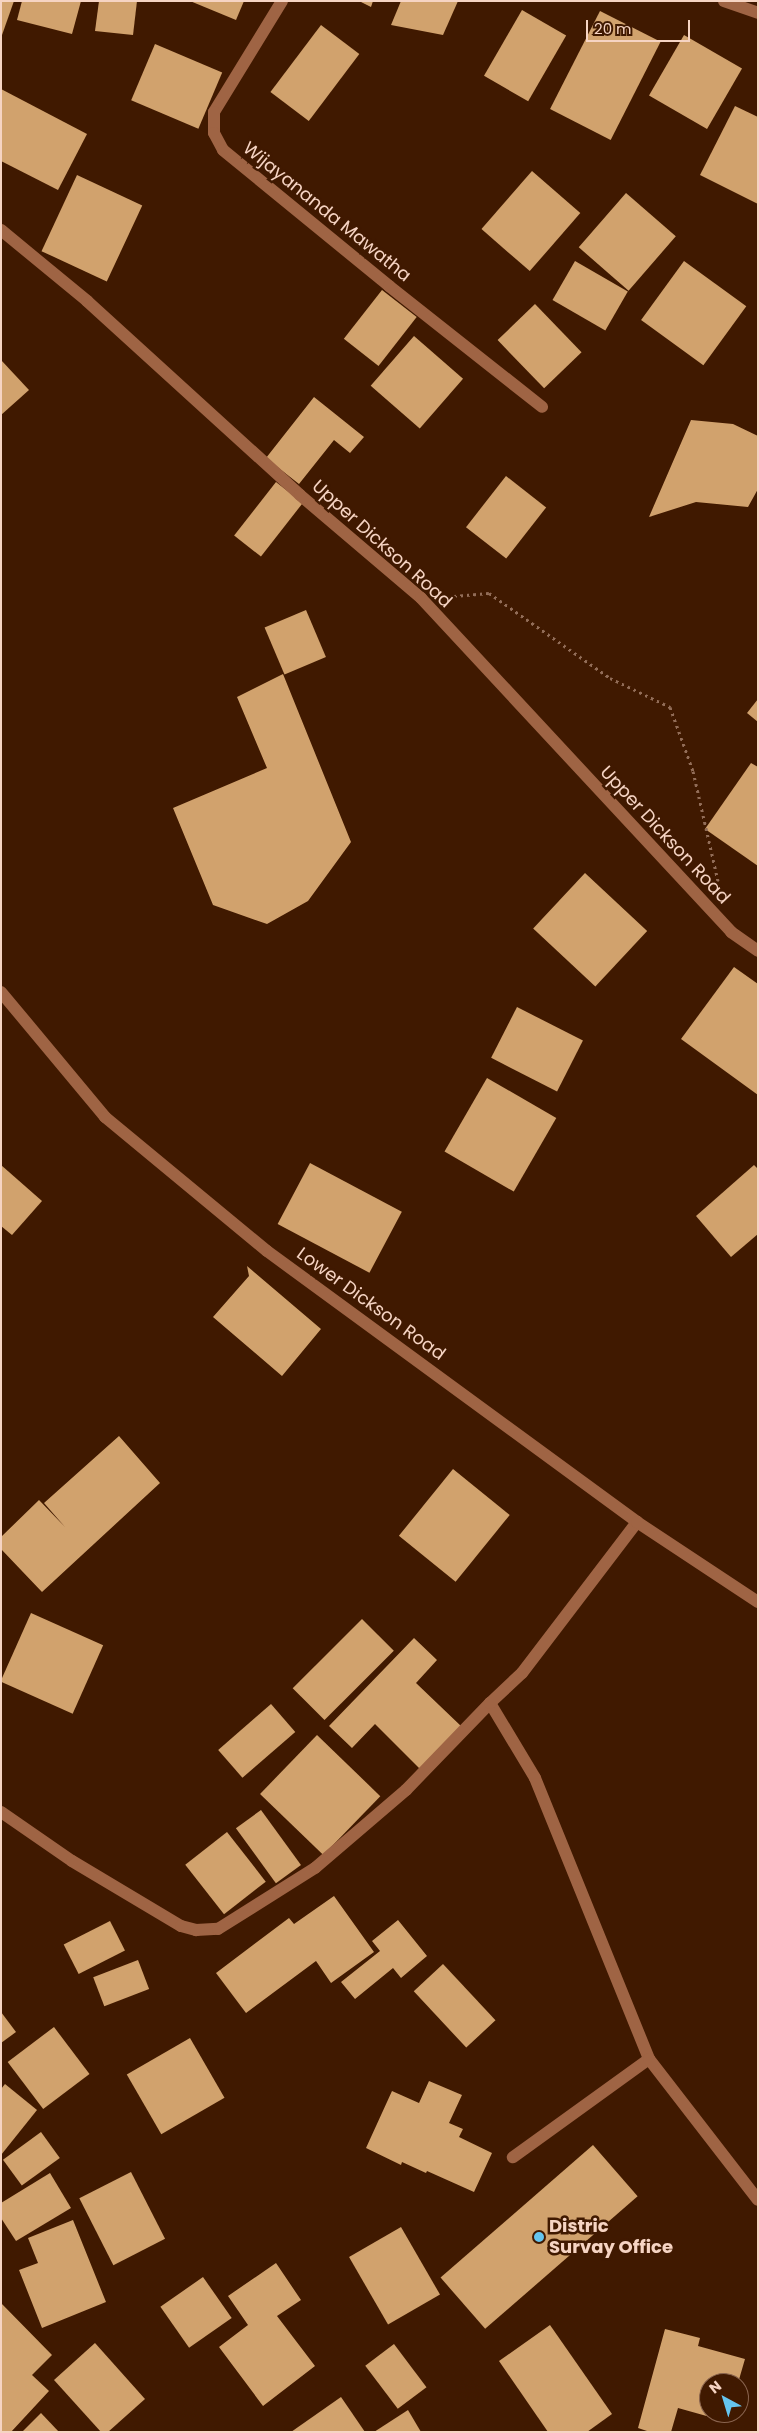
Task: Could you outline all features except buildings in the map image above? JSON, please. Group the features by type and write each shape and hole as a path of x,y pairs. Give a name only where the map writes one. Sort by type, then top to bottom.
{"street":[{"name":"Wijayananda Mawatha","path":"282,1 214,112 214,133 223,150 389,286 542,407"},
{"path":"724,1 758,13"},
{"name":"Upper Dickson Road","path":"1,230 86,301 300,495 421,598 731,932 758,951"},
{"name":"Lower Dickson Road","path":"1,992 112,1123 267,1250 637,1522 758,1602"},
{"path":"1,1812 72,1861 181,1926 196,1930 218,1929 315,1868 406,1790 490,1703 522,1673 637,1522"},
{"path":"490,1703 535,1778 649,2058 758,2200"},
{"path":"513,2157 649,2058"}],"path":[{"path":"421,598 489,592 610,678 670,707 693,771 719,886"}],"place":[{"name":"Distric Survay Office","path":"539,2237"}]}
